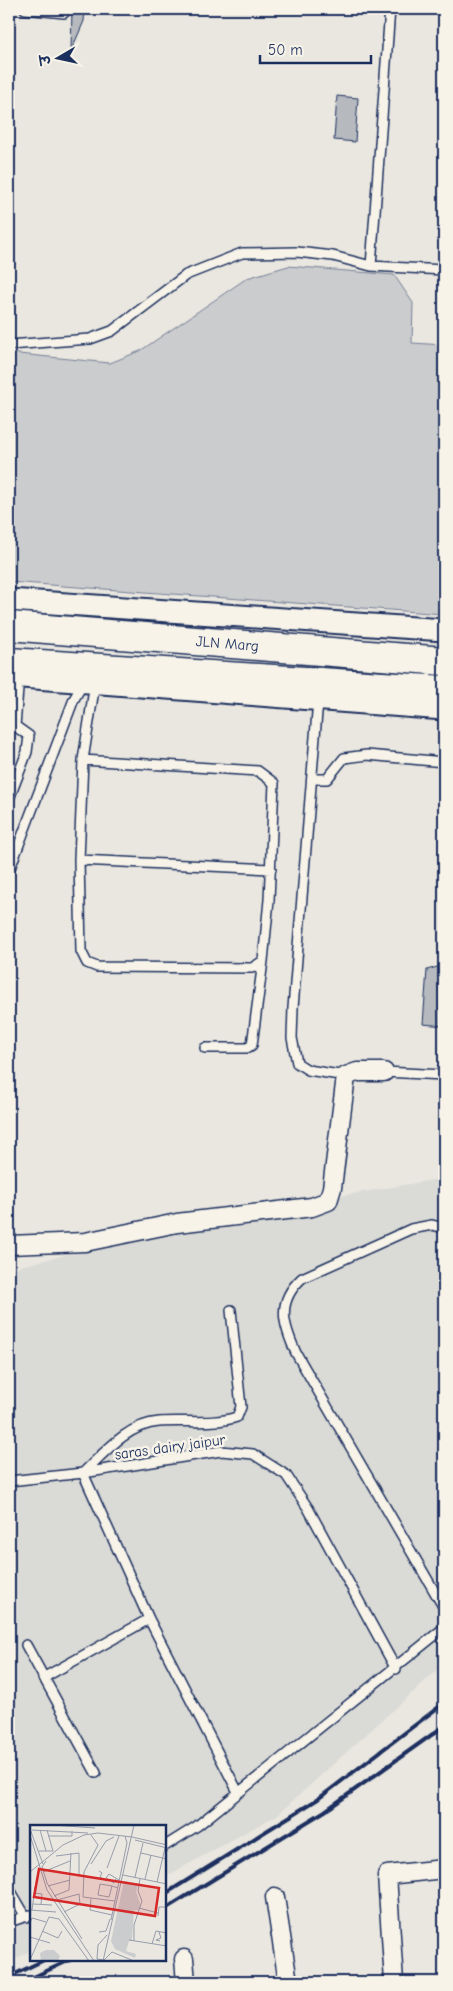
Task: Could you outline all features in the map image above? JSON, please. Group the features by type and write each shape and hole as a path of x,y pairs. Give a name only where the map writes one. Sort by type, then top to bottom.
{"main road":[{"name":"JLN Marg","path":"9,626 444,661"},
{"name":"JLN Marg","path":"12,672 319,690 444,690"}],"street":[{"path":"9,600 444,630"},
{"path":"319,690 444,709"},
{"path":"9,1245 84,1242 177,1223 312,1207 328,1201 332,1188 346,1076 358,1072 384,1072"},
{"path":"394,1982 387,1875 444,1869"},
{"path":"275,1897 288,1982"},
{"path":"184,1959 186,1982"}],"lane":[{"path":"25,9 64,13"},
{"path":"371,266 390,9"},
{"path":"9,345 90,339 112,331 186,275 242,253 297,252 333,256 371,266 444,270"},
{"path":"9,799 27,752 29,736 12,725 12,672"},
{"path":"91,676 83,760 79,860 81,951 87,963 97,967 252,968 263,961"},
{"path":"9,871 74,699 91,676"},
{"path":"319,690 292,1008 293,1050 297,1063 308,1070 346,1076"},
{"path":"312,779 327,779 344,758 367,755 444,762"},
{"path":"83,760 258,771 274,783 271,869 263,961 252,1045 247,1048 205,1048"},
{"path":"79,860 271,869"},
{"path":"384,1072 444,1076"},
{"path":"444,1228 432,1225 411,1229 302,1278 291,1288 286,1298 284,1315 287,1332 296,1353 444,1608"},
{"path":"231,1310 241,1407 237,1416 222,1422 157,1422 143,1426 120,1438 83,1473 149,1619 238,1792"},
{"name":"saras dairy jaipur","path":"9,1481 83,1473 221,1451 253,1454 286,1475 308,1508 396,1669"},
{"path":"44,1678 149,1619"},
{"path":"166,1845 197,1826 396,1669 444,1628"},
{"path":"26,1645 96,1773"},
{"path":"9,1888 29,1916 9,1922"}],"shaded area":[{"path":"288,266 394,275 413,303 412,343 444,345 444,614 9,582 9,353 110,363 140,351 247,278"},
{"path":"444,1178 444,1664 277,1815 166,1876 166,1825 30,1825 30,1951 9,1963 9,1269 209,1219"}],"building":[{"path":"72,9 85,9 84,21 71,51"},
{"path":"337,96 358,98 355,142 334,140"},
{"path":"444,965 444,1026 423,1024 427,970"}],"railway":[{"path":"166,1893 318,1799 444,1703"},
{"path":"166,1908 325,1811 444,1726"},
{"path":"9,1977 42,1961"},
{"path":"23,1982 68,1961"}]}
